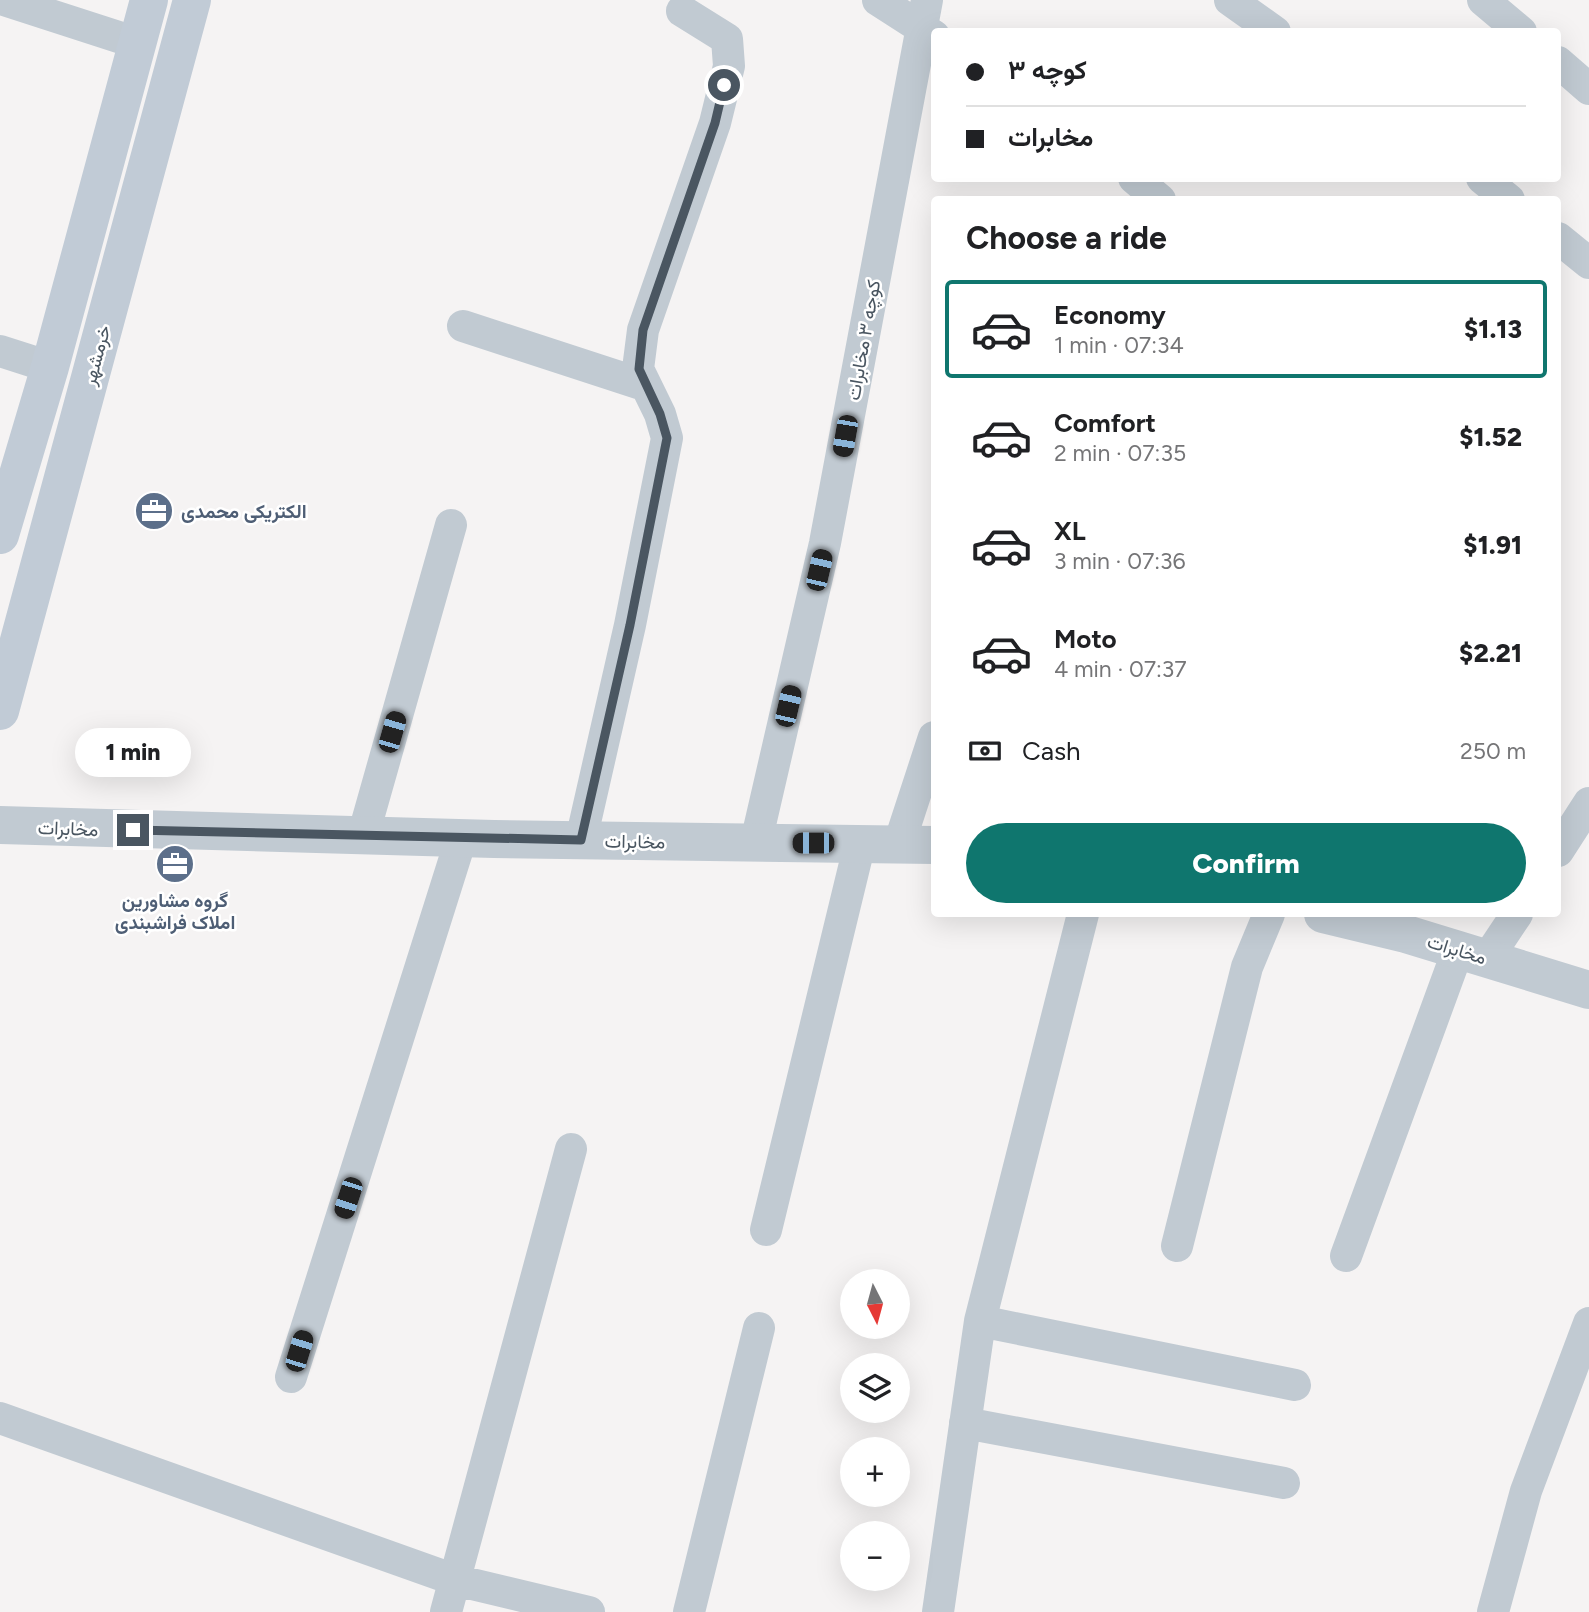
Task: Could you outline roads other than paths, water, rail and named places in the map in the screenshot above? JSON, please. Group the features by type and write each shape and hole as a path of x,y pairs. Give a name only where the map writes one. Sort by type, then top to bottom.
{"main road":[{"path":"0,534 50,367 149,0"},
{"name":"خرمشهر","path":"0,711 192,0"}],"street":[{"path":"4,0 137,43"},
{"path":"878,0 927,21"},
{"path":"1230,0 1269,28"},
{"path":"1483,0 1516,28"},
{"path":"581,840 630,625 667,438 660,414 644,385 639,369 643,330 715,123 729,66 727,39 682,11"},
{"name":"کوچه ۳ مخابرات","path":"756,842 825,543 927,21"},
{"path":"1561,65 1589,89"},
{"path":"1139,182 1155,196"},
{"path":"1487,182 1503,196"},
{"path":"1561,241 1589,264"},
{"path":"463,326 644,385"},
{"path":"0,351 50,367"},
{"path":"363,836 451,525"},
{"path":"917,844 931,756"},
{"path":"1561,846 1589,803"},
{"name":"مخابرات","path":"0,825 461,839 917,844"},
{"path":"290,1377 461,839"},
{"path":"766,1230 860,843"},
{"path":"937,1612 980,1321 1082,917"},
{"path":"1177,1246 1247,967 1268,917"},
{"name":"مخابرات","path":"1334,917 1473,954 1589,990"},
{"path":"1346,1255 1473,954 1514,917"},
{"path":"446,1612 571,1149"},
{"path":"980,1321 1295,1385"},
{"path":"1493,1612 1526,1491 1589,1323"},
{"path":"689,1612 759,1328"},
{"path":"0,1418 455,1580 589,1612"},
{"path":"965,1423 1284,1483"}],"place":[{"name":"الکتریکی محمدی","path":"154,511"},
{"name":"گروه مشاورین املاک فراشبندی","path":"175,864"}]}
